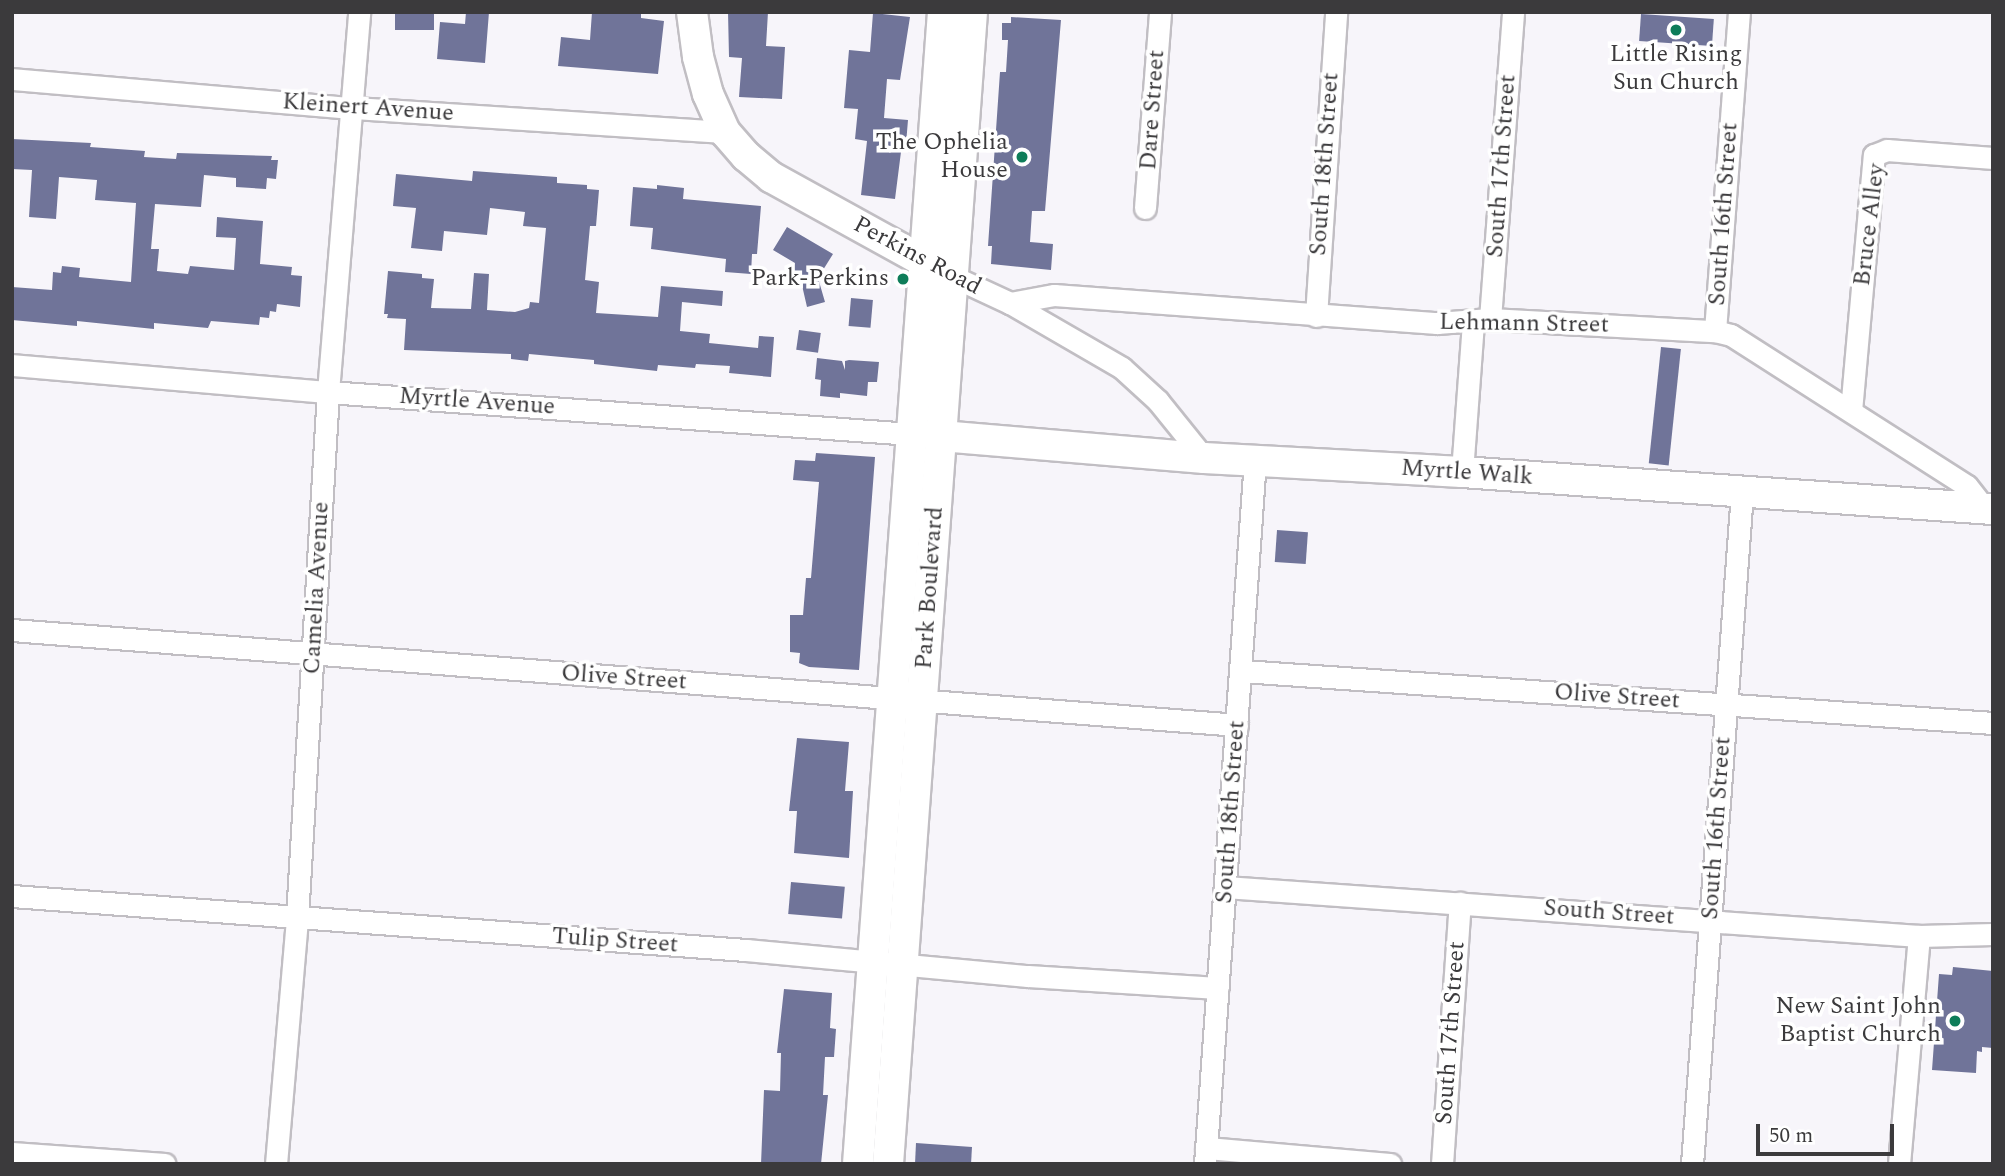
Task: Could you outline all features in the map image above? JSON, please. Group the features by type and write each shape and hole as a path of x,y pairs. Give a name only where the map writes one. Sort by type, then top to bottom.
{"street":[{"name":"Camelia Avenue","path":"276,1164 297,918 328,392 359,12"},
{"name":"Perkins Road","path":"692,12 698,57 708,93 725,132 771,177 925,262 1010,303 1122,368 1158,401 1204,458"},
{"path":"858,1164 892,698 927,435 925,262 943,12"},
{"name":"Park Boulevard","path":"888,1164 922,701 927,435 954,277 972,12"},
{"name":"Dare Street","path":"1145,208 1160,12"},
{"name":"South 18th Street","path":"1316,316 1336,12"},
{"name":"South 17th Street","path":"1462,472 1481,321 1513,12"},
{"name":"South 16th Street","path":"1715,331 1739,12"},
{"name":"Kleinert Avenue","path":"12,79 353,108 725,132"},
{"name":"Bruce Alley","path":"1851,411 1874,155 1887,150 1993,158"},
{"name":"Lehmann Street","path":"1010,303 1054,295 1316,316 1715,331 1731,335 1967,486 1988,508"},
{"name":"Myrtle Avenue","path":"12,365 328,392 927,435"},
{"name":"Myrtle Walk","path":"927,435 1204,458 1462,472 1988,508"},
{"name":"South 18th Street","path":"1205,1156 1242,671 1255,460"},
{"name":"South 16th Street","path":"1692,1164 1742,492"},
{"name":"Olive Street","path":"12,630 1237,725"},
{"name":"Olive Street","path":"1242,671 1993,723"},
{"name":"South Street","path":"1225,887 1919,936 1993,934"},
{"name":"Tulip Street","path":"12,896 746,950 902,966 1218,988"},
{"name":"South 17th Street","path":"1442,1164 1460,903"},
{"path":"1899,1164 1919,936"},
{"path":"12,1153 165,1164"},
{"path":"1205,1156 1390,1164"}],"building":[{"path":"395,12 434,12 434,30 395,30"},
{"path":"466,12 489,12 485,63 437,59 440,22 465,24"},
{"path":"592,12 641,12 641,18 664,21 658,74 558,66 561,37 590,40"},
{"path":"728,12 768,12 766,46 785,47 782,99 739,97 742,58 729,57"},
{"path":"873,13 910,17 900,80 887,79 884,118 908,120 895,199 861,195 867,141 855,139 858,109 844,108 849,50 870,52"},
{"name":"Little Rising Sun Church","path":"1641,14 1714,19 1712,46 1639,41"},
{"path":"1011,17 1061,20 1045,211 1032,211 1030,242 1053,244 1051,270 991,264 992,246 988,246 1000,72 1006,72 1008,40 1002,40 1002,23 1011,23"},
{"path":"12,139 91,143 90,147 145,151 144,157 176,159 177,153 272,156 271,160 278,160 276,179 267,178 266,189 236,187 236,178 204,175 201,207 155,204 151,249 159,249 157,271 188,274 190,266 234,270 236,238 216,237 217,217 263,221 260,264 292,267 291,275 302,276 300,307 277,304 276,312 270,311 269,318 260,317 259,325 211,321 208,328 154,323 154,329 77,321 77,326 12,320 12,287 52,290 53,272 61,273 62,266 80,268 79,277 131,282 136,203 95,200 97,180 59,177 56,219 29,217 32,170 12,169"},
{"path":"473,171 557,177 557,183 587,185 587,189 599,190 596,226 590,226 585,280 599,282 596,313 658,317 661,286 723,291 722,306 682,302 680,331 710,334 709,343 758,348 759,336 774,337 771,377 729,373 730,366 696,364 695,368 658,365 657,371 594,364 594,360 529,354 528,361 511,359 511,354 404,350 406,319 387,318 388,314 384,314 388,271 422,274 422,278 434,279 431,308 471,309 474,273 489,274 487,310 515,312 529,308 530,302 539,303 546,228 523,226 525,212 490,208 487,235 444,231 442,251 411,248 416,208 393,206 396,174 472,181"},
{"path":"657,185 684,188 683,199 761,206 757,254 752,254 751,274 725,272 726,259 651,249 653,228 630,226 633,187 657,189"},
{"path":"787,227 833,254 818,278 825,302 807,307 801,281 789,274 795,263 773,250"},
{"path":"851,298 873,300 870,328 849,326"},
{"path":"799,330 821,333 818,353 796,350"},
{"path":"1661,347 1681,349 1669,465 1649,463"},
{"path":"817,358 842,361 845,370 845,361 849,360 879,362 877,382 868,382 867,396 840,393 840,398 820,396 821,380 815,379"},
{"path":"816,453 875,457 859,670 809,667 799,663 800,653 790,652 790,615 803,615 806,578 811,578 819,482 793,480 795,460 815,461"},
{"path":"1277,530 1308,532 1306,564 1275,562"},
{"path":"797,738 849,742 845,791 853,791 849,858 794,853 797,811 789,811"},
{"path":"791,882 845,887 842,919 788,914"},
{"name":"New Saint John Baptist Church","path":"1953,967 1993,971 1993,1048 1982,1047 1982,1052 1977,1051 1976,1073 1932,1070 1939,974 1952,975"},
{"path":"784,989 832,993 830,1028 836,1029 834,1057 825,1057 823,1095 828,1095 821,1164 761,1164 764,1090 780,1091 781,1053 777,1053"},
{"path":"916,1143 972,1147 971,1164 915,1164"}],"place":[{"name":"Little Rising Sun Church","path":"1676,30"},
{"name":"The Ophelia House","path":"1022,157"},
{"name":"Park-Perkins","path":"903,279"},
{"name":"New Saint John Baptist Church","path":"1955,1021"}]}
